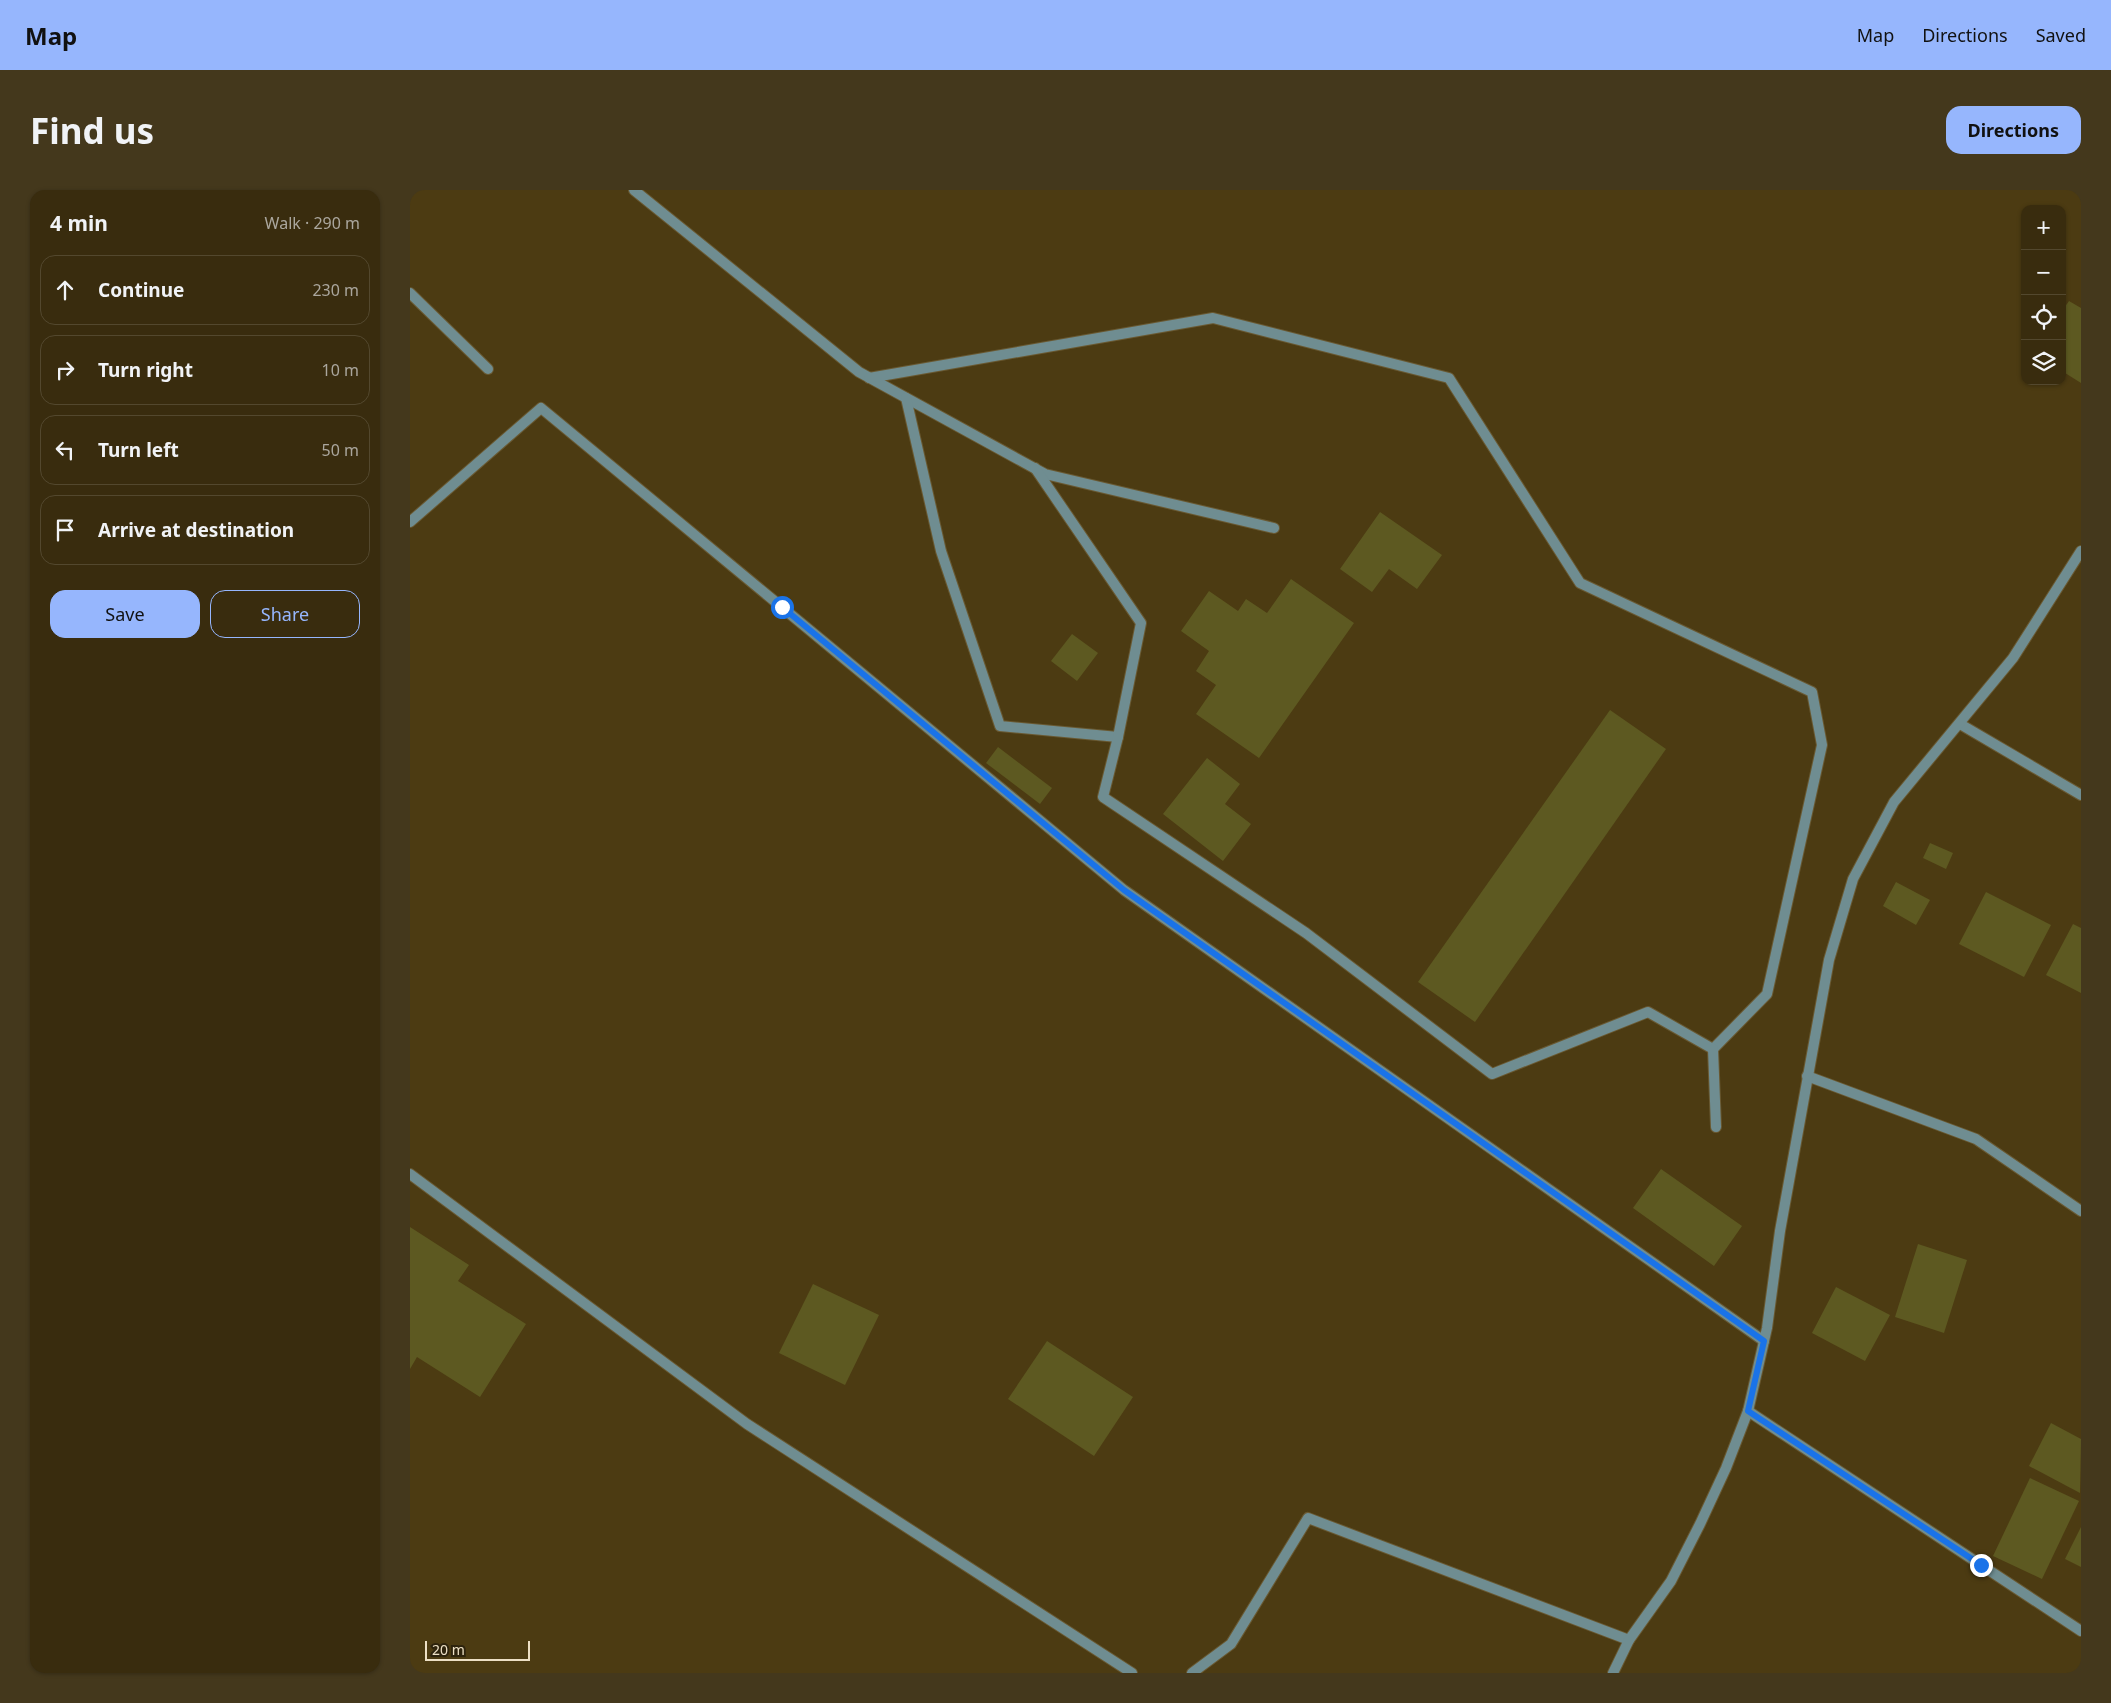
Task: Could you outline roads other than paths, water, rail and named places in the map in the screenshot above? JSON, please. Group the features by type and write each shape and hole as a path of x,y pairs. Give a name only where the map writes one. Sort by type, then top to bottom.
{"street":[{"path":"634,190 868,378 1045,474 1274,528"},
{"path":"410,294 488,368"},
{"path":"868,378 1213,318 1449,378 1580,583 1812,692 1822,745 1767,994 1713,1049 1716,1127"},
{"path":"906,398 941,551 1000,726 1118,738"},
{"path":"410,522 540,408 1124,890 1764,1341"},
{"path":"1035,468 1141,623 1118,738 1103,797 1306,933 1492,1074 1648,1012 1713,1049"},
{"path":"1613,1673 1628,1640 1671,1581 1726,1468 1748,1411 1764,1341 1780,1231 1829,960 1853,879 1894,802 2013,658 2081,550"},
{"path":"1960,724 2081,795"},
{"path":"1808,1076 1976,1139 2081,1211"},
{"path":"410,1174 747,1424 1132,1673"},
{"path":"1748,1411 2081,1631"},
{"path":"1192,1673 1231,1644 1308,1518 1628,1640"}]}
